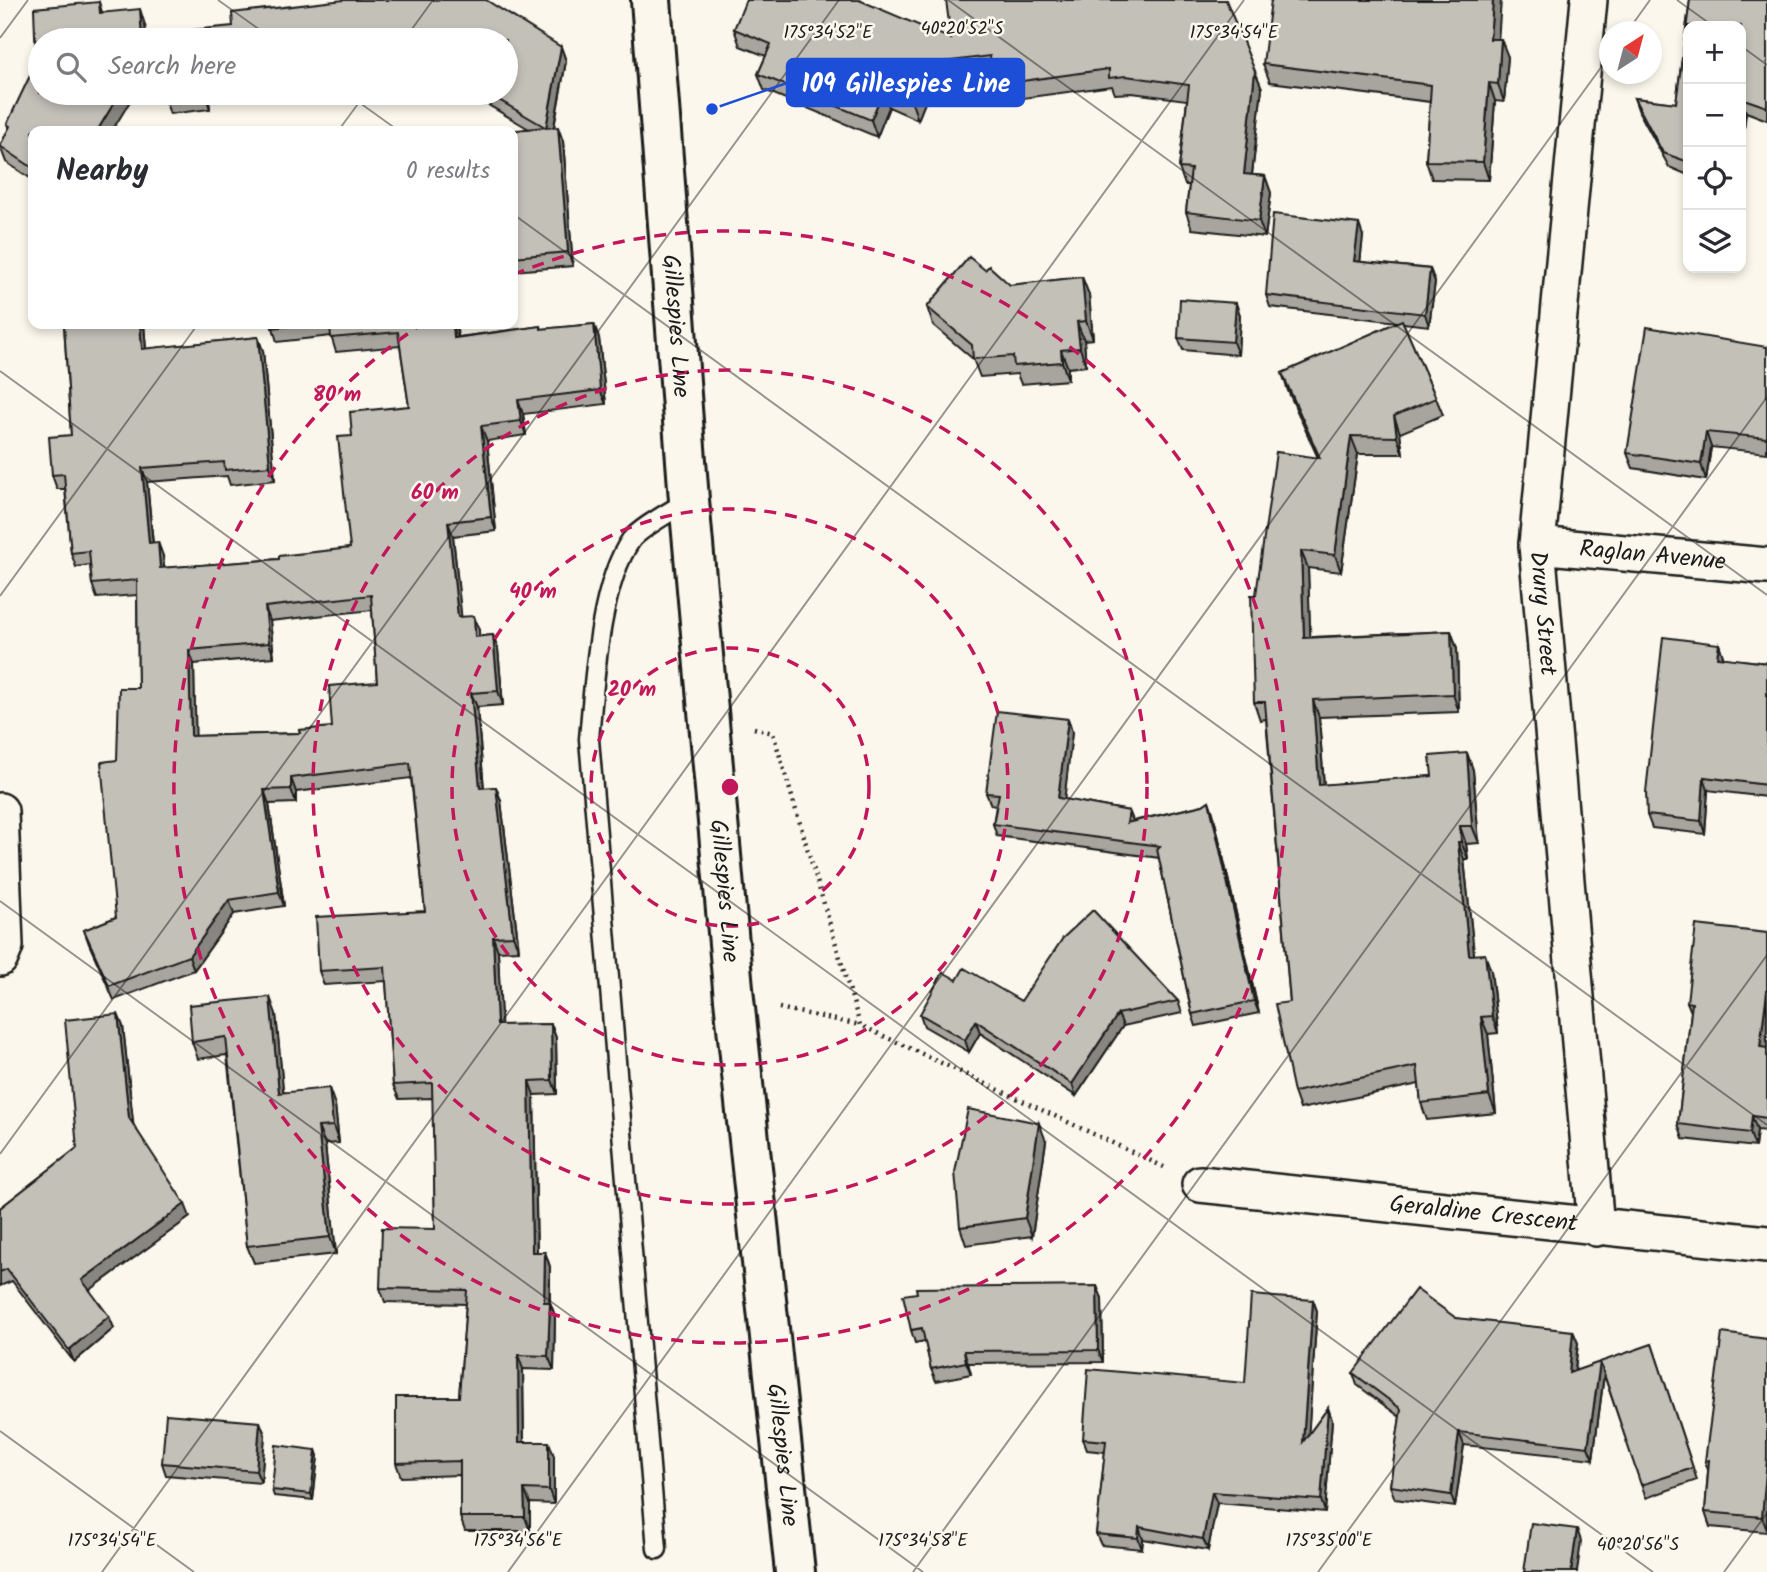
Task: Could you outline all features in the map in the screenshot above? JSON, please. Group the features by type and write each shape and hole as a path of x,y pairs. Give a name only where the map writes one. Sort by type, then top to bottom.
{"street":[{"name":"Gillespies Line","path":"651,0 689,500 734,999 795,1572"},
{"name":"Drury Street","path":"1589,0 1537,545 1596,1228"},
{"name":"Raglan Avenue","path":"1537,545 1767,566"},
{"path":"0,811 5,946 0,958"},
{"name":"Geraldine Crescent","path":"1199,1184 1767,1244"}],"lane":[{"path":"657,1549 589,739 602,631 616,572 632,538 689,500"}],"path":[{"path":"708,715 773,733 860,1025"},
{"path":"734,999 860,1025 1199,1184"}],"building":[{"path":"344,0 486,0 561,47 546,128 558,127 568,252 518,257 518,130 545,127 507,105 518,105 518,28 212,28 233,26 232,13"},
{"path":"746,0 859,0 951,39 946,0 1226,0 1255,71 1244,174 1265,176 1259,221 1186,212 1191,169 1179,168 1189,85 1126,76 1109,78 1109,69 994,85 990,56 928,64 912,103 883,91 871,120 758,74 771,44 734,29"},
{"path":"1271,0 1493,0 1490,39 1501,39 1498,84 1489,83 1483,162 1426,161 1431,85 1263,64"},
{"path":"1690,0 1767,0 1767,107 1746,100 1746,21 1687,21"},
{"path":"99,2 100,13 140,9 141,28 35,28 34,8"},
{"path":"1683,52 1683,160 1663,153 1634,98 1676,103"},
{"path":"28,80 28,105 113,105 100,126 28,126 28,165 0,146 10,126 7,124"},
{"path":"1273,214 1359,224 1354,261 1430,269 1425,314 1266,295"},
{"path":"969,257 985,270 989,266 1010,285 1082,277 1086,321 1077,322 1080,348 1061,350 1062,362 1014,366 1013,356 973,359 972,345 927,307"},
{"path":"1180,299 1236,303 1233,342 1178,338"},
{"path":"1402,320 1436,398 1394,416 1397,437 1351,436 1335,555 1301,551 1304,638 1451,631 1453,694 1313,700 1319,785 1432,776 1430,756 1467,753 1472,826 1460,826 1461,842 1458,842 1469,955 1485,954 1492,1016 1481,1017 1489,1095 1421,1103 1417,1066 1294,1092 1275,1004 1290,1002 1265,702 1254,702 1251,595 1256,595 1276,452 1320,458 1282,373"},
{"path":"594,324 600,390 518,400 521,421 481,426 491,517 448,522 458,617 474,616 475,637 493,635 498,691 471,693 480,788 496,787 513,936 493,937 497,1025 551,1024 552,1080 529,1081 532,1252 545,1252 544,1302 550,1302 548,1356 518,1355 519,1442 549,1442 549,1490 524,1489 525,1517 460,1517 460,1461 396,1463 396,1397 459,1397 467,1290 380,1288 382,1228 435,1229 432,1083 393,1085 385,967 319,971 316,917 425,911 410,763 291,778 291,789 264,790 279,892 229,900 189,956 109,986 84,930 116,917 101,762 117,760 119,688 138,688 137,580 92,584 89,551 71,553 64,474 52,475 49,437 71,435 64,329 140,329 142,349 258,337 270,466 225,470 224,462 142,468 149,543 158,542 160,568 279,559 279,556 350,548 338,437 352,436 350,412 409,406 398,332 331,338 330,329 453,329 454,338 541,326 541,329","holes":["371,595 377,682 329,686 332,727 299,730 300,733 191,736 189,650 269,643 265,607"]},
{"path":"1647,327 1767,347 1767,438 1706,432 1701,464 1627,453"},
{"path":"1663,637 1719,644 1717,657 1767,663 1767,785 1704,777 1701,821 1647,815 1646,792"},
{"path":"997,711 1068,719 1058,798 1129,811 1127,823 1203,805 1209,801 1254,1001 1192,1014 1157,849 1160,846 993,824 999,794 986,793"},
{"path":"1093,910 1178,1001 1118,1014 1072,1084 976,1021 965,1040 920,1014 943,972 957,980 964,968 1021,1001 1063,938"},
{"path":"1696,925 1767,933 1767,991 1760,1047 1767,1048 1767,1118 1752,1116 1750,1133 1678,1124 1692,1003 1687,1002"},
{"path":"270,997 279,1093 329,1088 333,1126 318,1127 330,1237 247,1246 226,1037 192,1042 189,1005"},
{"path":"118,1014 129,1118 185,1204 82,1280 109,1316 69,1350 7,1269 0,1272 0,1208 77,1148 65,1020"},
{"path":"968,1109 1039,1123 1025,1218 960,1227 955,1172"},
{"path":"1097,1286 1098,1350 964,1351 966,1362 931,1369 922,1328 911,1330 903,1295 917,1293 916,1288"},
{"path":"1416,1289 1456,1318 1573,1331 1569,1373 1600,1362 1588,1447 1459,1432 1451,1495 1390,1486 1401,1409 1353,1373"},
{"path":"1251,1295 1313,1300 1303,1442 1328,1408 1321,1500 1212,1492 1203,1539 1139,1527 1138,1538 1096,1534 1106,1441 1083,1439 1088,1369 1245,1383"},
{"path":"1722,1333 1767,1339 1767,1459 1762,1517 1705,1512 1709,1460 1705,1461"},
{"path":"1652,1344 1693,1468 1641,1485 1600,1362"},
{"path":"166,1414 260,1422 256,1471 162,1463"},
{"path":"276,1445 316,1450 311,1494 272,1490"},
{"path":"1531,1523 1577,1529 1571,1572 1524,1572"}],"place":[{"name":"109 Gillespies Line","path":"712,109"}]}
